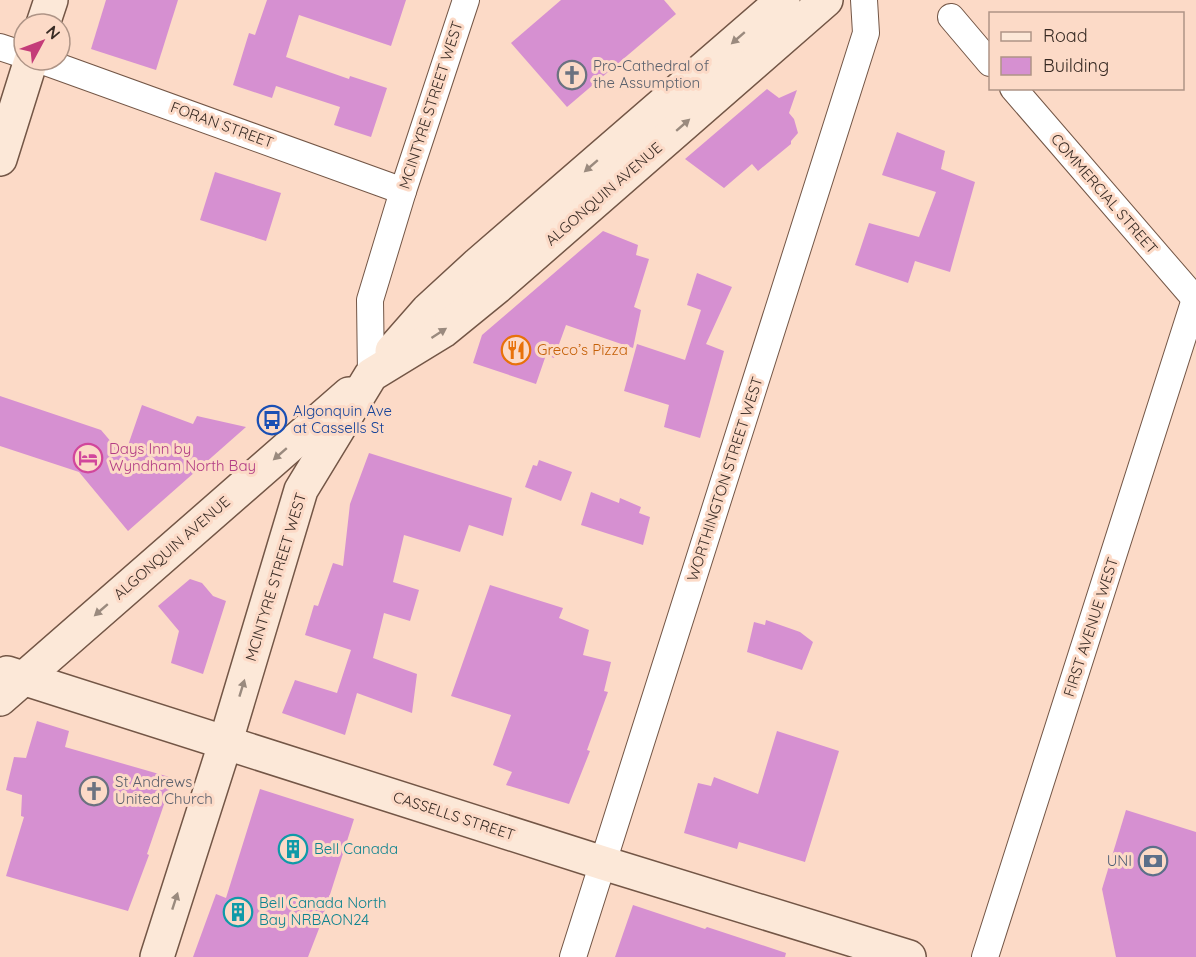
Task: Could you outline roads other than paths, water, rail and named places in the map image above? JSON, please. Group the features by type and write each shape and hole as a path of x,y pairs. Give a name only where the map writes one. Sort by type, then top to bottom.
{"main road":[{"name":"ALGONQUIN AVENUE","path":"8,682 371,375 428,310 478,264 783,0"},
{"name":"ALGONQUIN AVENUE","path":"371,375 443,331 488,295 826,0"},
{"path":"0,159 27,72"},
{"name":"MCINTYRE STREET WEST","path":"158,957 301,490 371,375"},
{"name":"CASSELLS STREET","path":"8,682 225,744 909,957"}],"street":[{"name":"MCINTYRE STREET WEST","path":"371,375 370,300 466,0"},
{"name":"WORTHINGTON STREET WEST","path":"573,957 866,33 864,0"},
{"path":"951,17 989,62"},
{"name":"FORAN STREET","path":"72,72 403,191"},
{"name":"COMMERCIAL STREET","path":"1015,90 1196,298"},
{"name":"FIRST AVENUE WEST","path":"985,957 1196,298"}],"place":[{"name":"Pro-Cathedral of the Assumption","path":"572,75"},
{"name":"Greco’s Pizza","path":"516,350"},
{"name":"Algonquin Ave at Cassells St","path":"272,420"},
{"name":"Days Inn by Wyndham North Bay","path":"88,458"},
{"name":"St Andrews United Church","path":"94,791"},
{"name":"Bell Canada","path":"293,849"},
{"name":"UNI","path":"1153,861"},
{"name":"Bell Canada North Bay NRBAON24","path":"238,912"}]}
